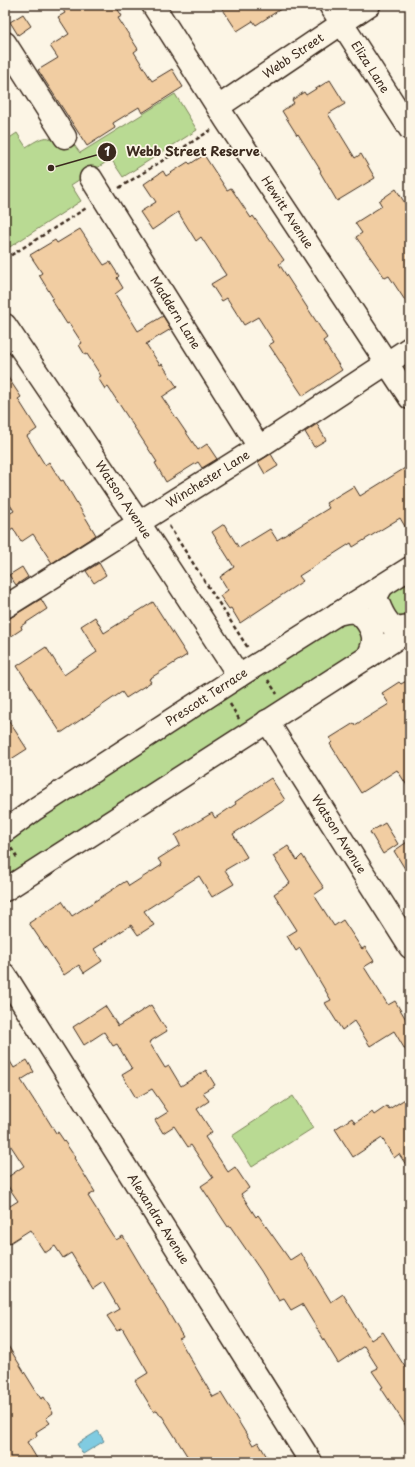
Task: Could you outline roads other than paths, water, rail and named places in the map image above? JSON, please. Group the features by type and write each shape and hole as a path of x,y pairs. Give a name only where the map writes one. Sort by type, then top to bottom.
{"street":[{"name":"Hewitt Avenue","path":"153,5 218,107 410,398"},
{"name":"Eliza Lane","path":"330,5 410,129"},
{"name":"Webb Street","path":"218,107 368,5"},
{"path":"5,43 65,137"},
{"name":"Maddern Lane","path":"91,178 259,447"},
{"name":"Watson Avenue","path":"5,325 139,523 239,676"},
{"name":"Winchester Lane","path":"8,599 139,523 259,447 410,348"},
{"name":"Prescott Terrace","path":"10,829 239,676 410,568"},
{"path":"382,586 376,597 384,616 397,628 410,629"},
{"path":"337,614 354,611 362,616 369,624 374,642 368,656"},
{"path":"5,890 410,629"},
{"name":"Watson Avenue","path":"267,721 410,947"},
{"name":"Alexandra Avenue","path":"5,975 311,1462"}],"water":[{"path":"98,1431 104,1441 83,1454 77,1444"}],"place":[{"name":"Webb Street Reserve","path":"51,168"}]}
